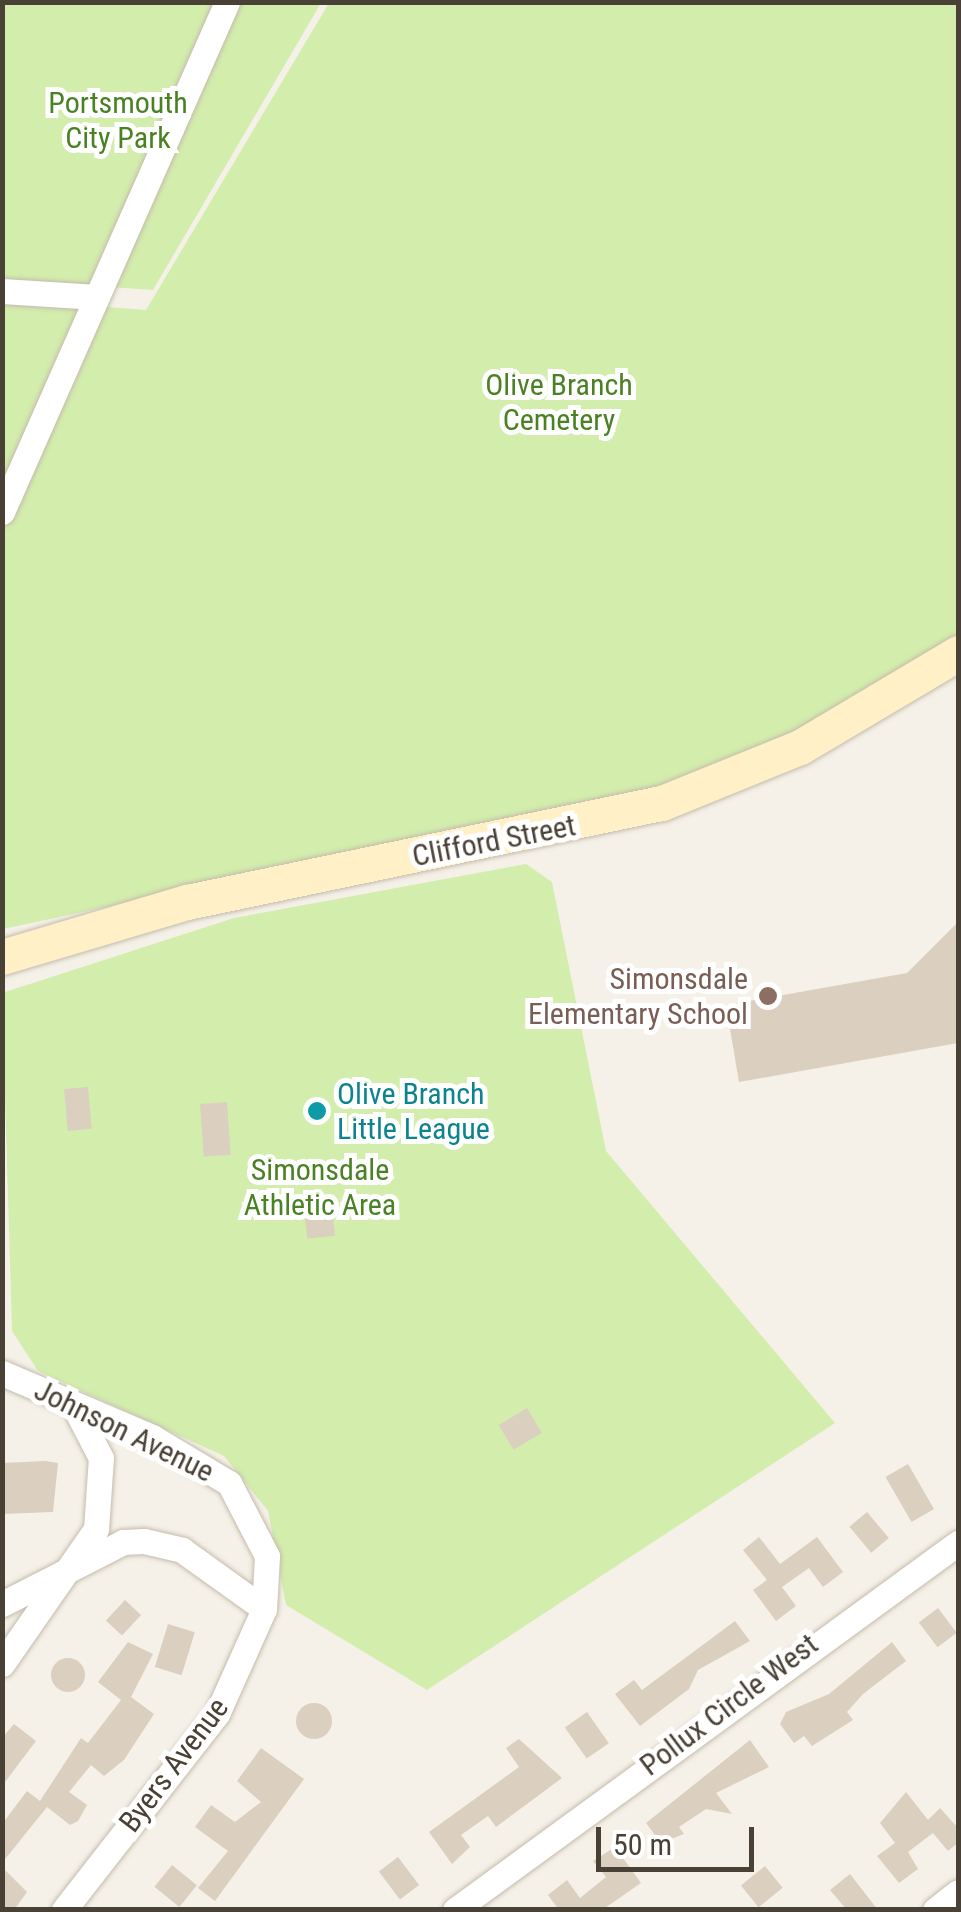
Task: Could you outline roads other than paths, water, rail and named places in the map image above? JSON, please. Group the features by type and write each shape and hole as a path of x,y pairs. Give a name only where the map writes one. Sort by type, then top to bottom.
{"street":[{"path":"2,512 227,2"},
{"path":"2,291 96,298"},
{"name":"Clifford Street","path":"2,958 187,902 662,803 800,747 958,653"},
{"name":"Johnson Avenue","path":"2,1372 229,1483 261,1532 264,1608"},
{"path":"2,1664 76,1566 96,1529 104,1482 94,1436 73,1404"},
{"path":"2,1604 123,1542 166,1544 264,1608"},
{"name":"Pollux Circle West","path":"455,1910 958,1543"},
{"name":"Byers Avenue","path":"64,1910 217,1714 264,1608"},
{"path":"935,1910 958,1892"}],"place":[{"name":"Simonsdale Elementary School","path":"768,996"},
{"name":"Olive Branch Little League","path":"317,1111"}],"park label":[{"name":"Portsmouth City Park","path":"118,120"},
{"name":"Olive Branch Cemetery","path":"559,402"},
{"name":"Simonsdale Athletic Area","path":"320,1187"}]}
